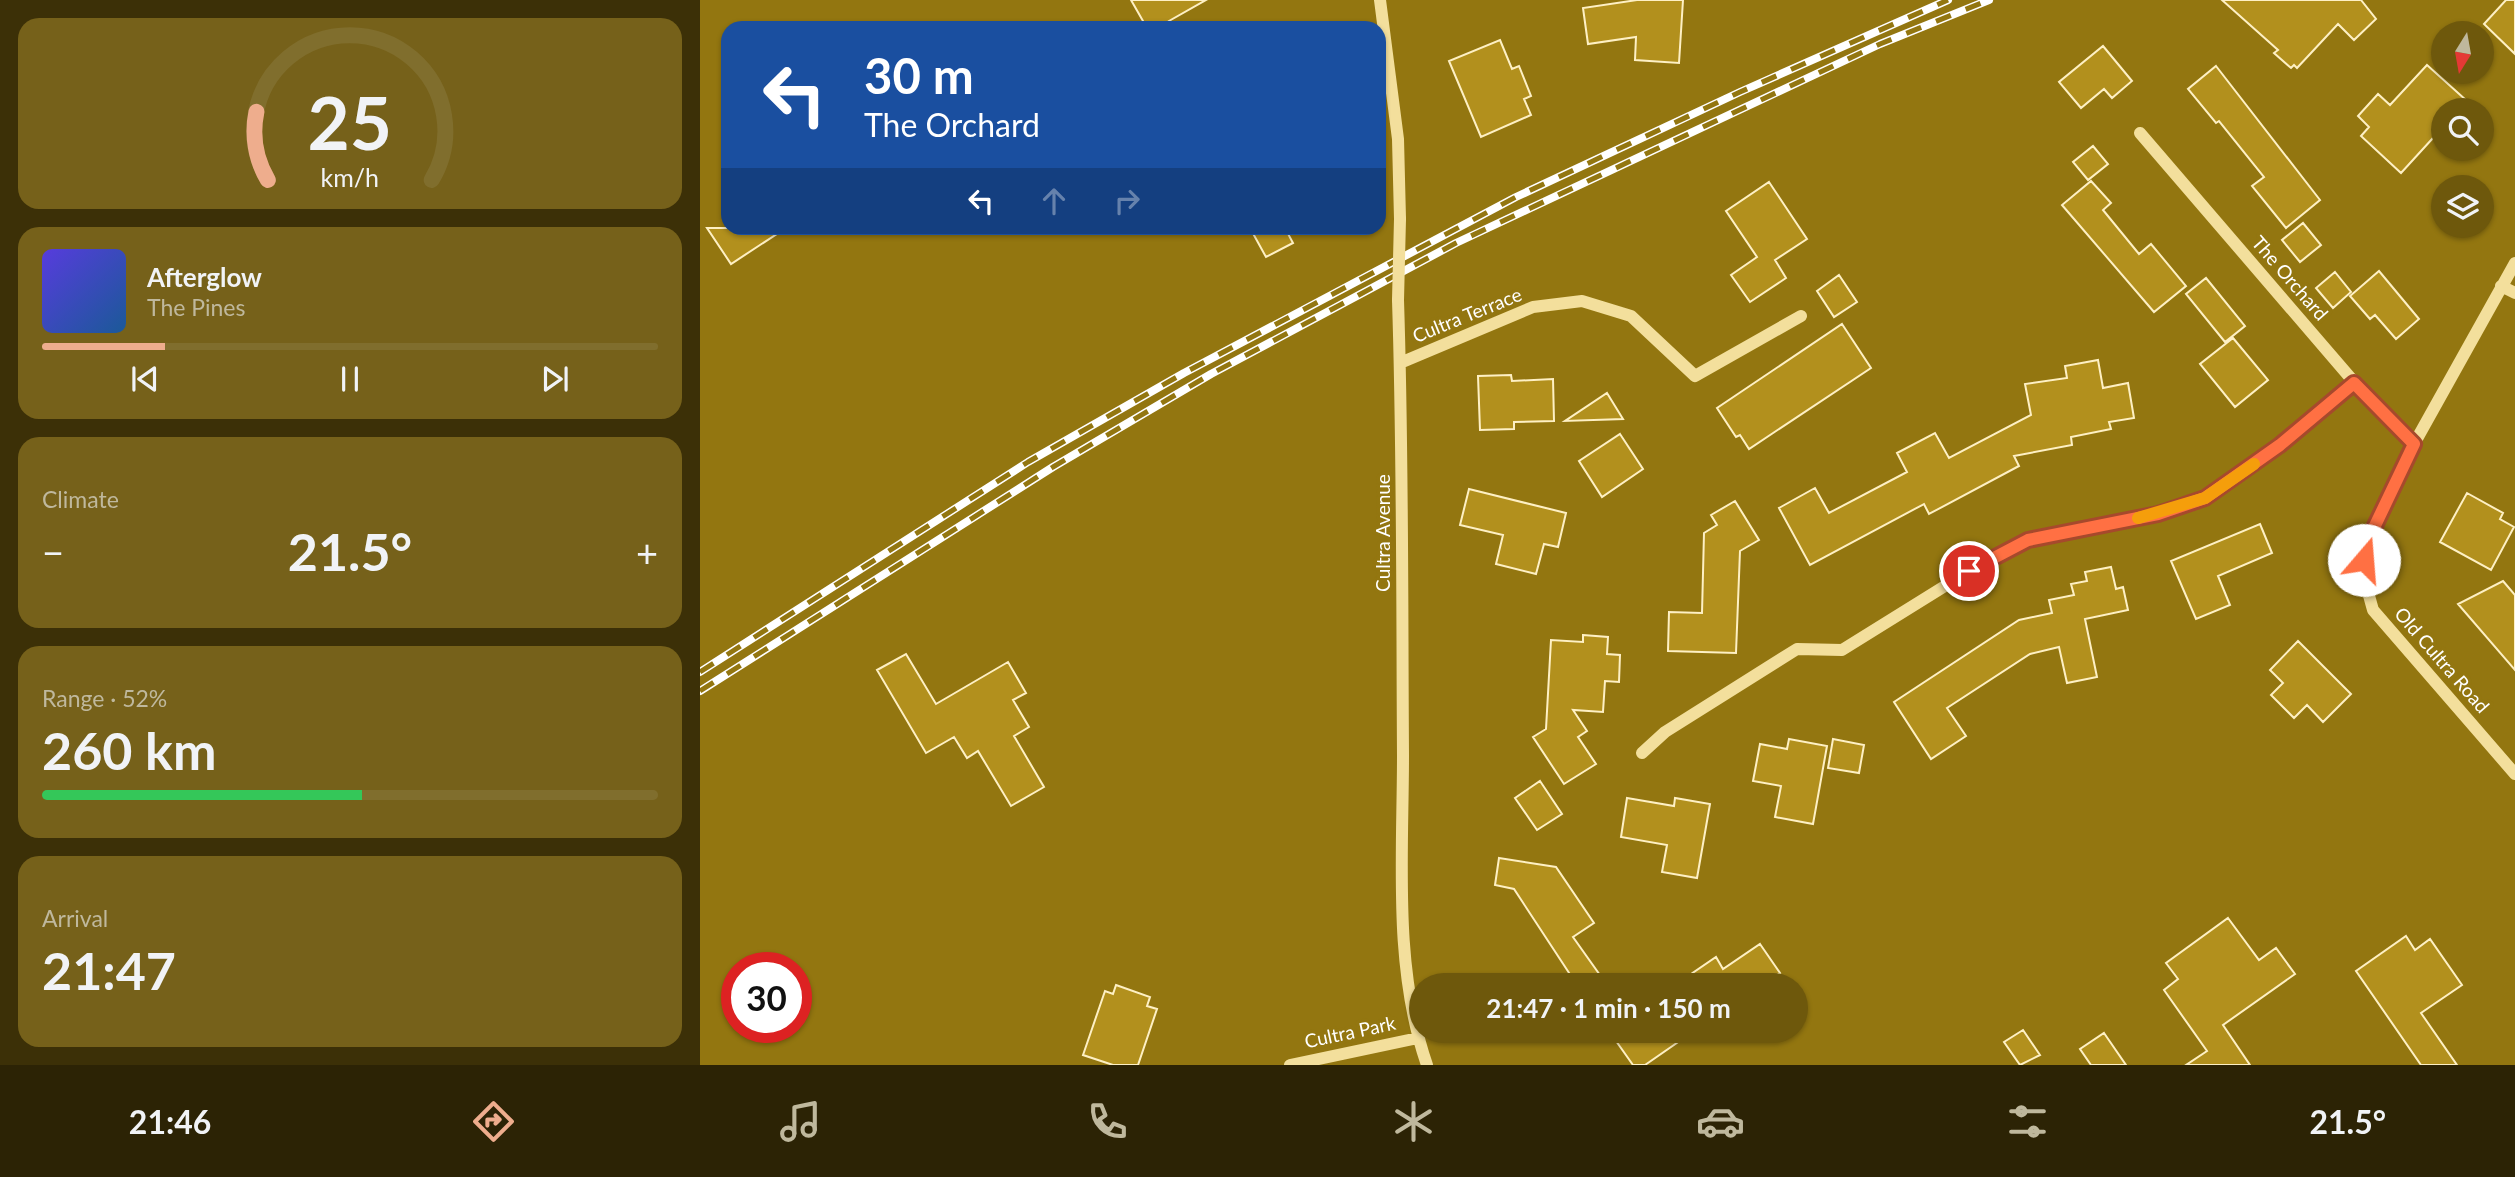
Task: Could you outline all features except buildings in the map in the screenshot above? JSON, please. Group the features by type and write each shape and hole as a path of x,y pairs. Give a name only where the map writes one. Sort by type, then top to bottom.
{"street":[{"name":"Cultra Avenue","path":"1380,0 1383,21"},
{"name":"Cultra Avenue","path":"1386,46 1398,139 1400,219 1398,300 1403,939 1409,979"},
{"name":"The Orchard","path":"2140,133 2354,383 2414,444"},
{"name":"Old Cultra Road","path":"2515,263 2414,444 2366,545 2363,574 2366,593 2374,610 2515,774"},
{"path":"2501,286 2515,293"},
{"name":"Cultra Terrace","path":"1400,363 1534,307 1582,301 1631,316 1695,376 1801,316"},
{"path":"1642,753 1665,733 1797,649 1842,650 1990,558 2028,540 2158,514 2205,498 2280,445 2354,383"},
{"name":"Cultra Park","path":"1290,1065 1409,1040"},
{"name":"Cultra Avenue","path":"1420,1043 1427,1065"}],"railway":[{"path":"700,672 1028,462 1184,373 1516,197 1740,92 1948,0"},
{"path":"700,691 1053,467 1211,374 1456,243 1880,44 1989,0"}],"slow traffic":[{"path":"2138,518 2183,507 2205,498 2254,464"}],"route":[{"path":"1969,571 2028,540 2158,514 2205,498 2280,445 2354,383 2414,444 2366,545 2364,560"}]}
